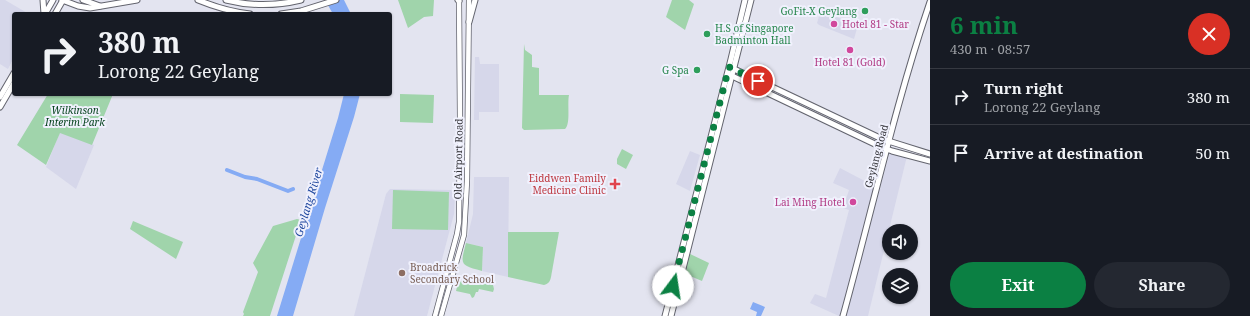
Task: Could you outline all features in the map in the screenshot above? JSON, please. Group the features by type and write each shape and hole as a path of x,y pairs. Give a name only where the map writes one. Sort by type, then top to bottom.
{"main road":[{"path":"43,0 44,12"},
{"path":"45,12 53,0"},
{"path":"56,12 62,0 86,8 137,0"},
{"path":"83,0 101,6"},
{"path":"198,0 235,12"},
{"path":"226,0 241,3 260,4 275,4 301,0"},
{"path":"301,12 336,0"},
{"name":"Old Airport Road","path":"435,316 458,228 460,119 459,0"},
{"name":"Old Airport Road","path":"441,316 464,235 465,224 467,181 469,0"},
{"path":"469,22 474,0"},
{"path":"665,316 729,67 744,0"},
{"path":"671,316 735,69 751,0"},
{"name":"Geylang Road","path":"842,316 916,42 930,2"},
{"path":"729,67 889,142 930,154"},
{"path":"727,74 887,149 930,161"},
{"path":"0,98 12,77"},
{"path":"0,107 12,86"}],"shaded area":[{"path":"0,0 5,0 26,12 12,12 12,61 8,69 0,64"},
{"path":"823,12 858,25 854,39 819,25 817,23 820,13"},
{"path":"475,57 479,57 480,64 499,64 499,112 479,112 479,120 474,120"},
{"path":"60,132 94,145 76,189 46,167"},
{"path":"690,151 700,155 690,191 676,184"},
{"path":"890,152 907,156 890,224 882,224 882,259 868,316 839,316 810,303 815,294 826,298 849,210 843,208 849,190 833,183 840,168 880,189"},
{"path":"474,177 509,177 508,277 482,271 483,247 466,243 473,214"},
{"name":"Broadrick Secondary School","path":"390,189 451,190 455,194 454,214 427,316 354,316 386,194"}],"green space":[{"path":"398,0 434,0 433,16 424,17 408,28"},
{"path":"672,0 689,0 694,4 685,30 666,17"},
{"path":"524,44 525,50 532,55 532,67 539,68 539,95 569,95 568,123 565,129 524,130 522,128"},
{"path":"400,94 434,95 433,123 400,122"},
{"name":"Wilkinson Interim Park","path":"47,96 112,96 92,145 60,133 46,165 17,145"},
{"path":"622,149 633,155 626,169 617,164 617,159"},
{"path":"393,190 449,192 448,230 392,229"},
{"path":"297,219 301,220 270,316 243,316 243,312 258,272 253,263 273,226"},
{"path":"133,221 183,242 176,259 130,229"},
{"path":"508,232 559,232 551,277 548,283 544,285 508,277"},
{"path":"466,243 483,247 482,271 469,267 464,263 463,256"},
{"path":"688,253 709,263 702,281 683,273"},
{"path":"466,278 493,285 493,292 479,289 472,298 470,294 456,291 458,283"}],"water":[{"path":"325,0 344,0 350,12 332,12"},
{"name":"Geylang River","path":"344,96 359,96 293,316 277,316"},
{"path":"753,302 765,307 761,316 756,316 757,312 750,309"}],"waterway":[{"path":"227,170 245,177 257,179 288,191 293,189"}],"place":[{"name":"GoFit-X Geylang","path":"865,11"},
{"name":"Hotel 81 - Star","path":"834,24"},
{"name":"H.S of Singapore Badminton Hall","path":"707,34"},
{"name":"Hotel 81 (Gold)","path":"850,50"},
{"name":"G Spa","path":"697,70"},
{"name":"Eiddwen Family Medicine Clinic","path":"615,184"},
{"name":"Lai Ming Hotel","path":"853,202"},
{"name":"Broadrick Secondary School","path":"402,273"}],"route":[{"path":"673,286 729,67 758,81"}]}
